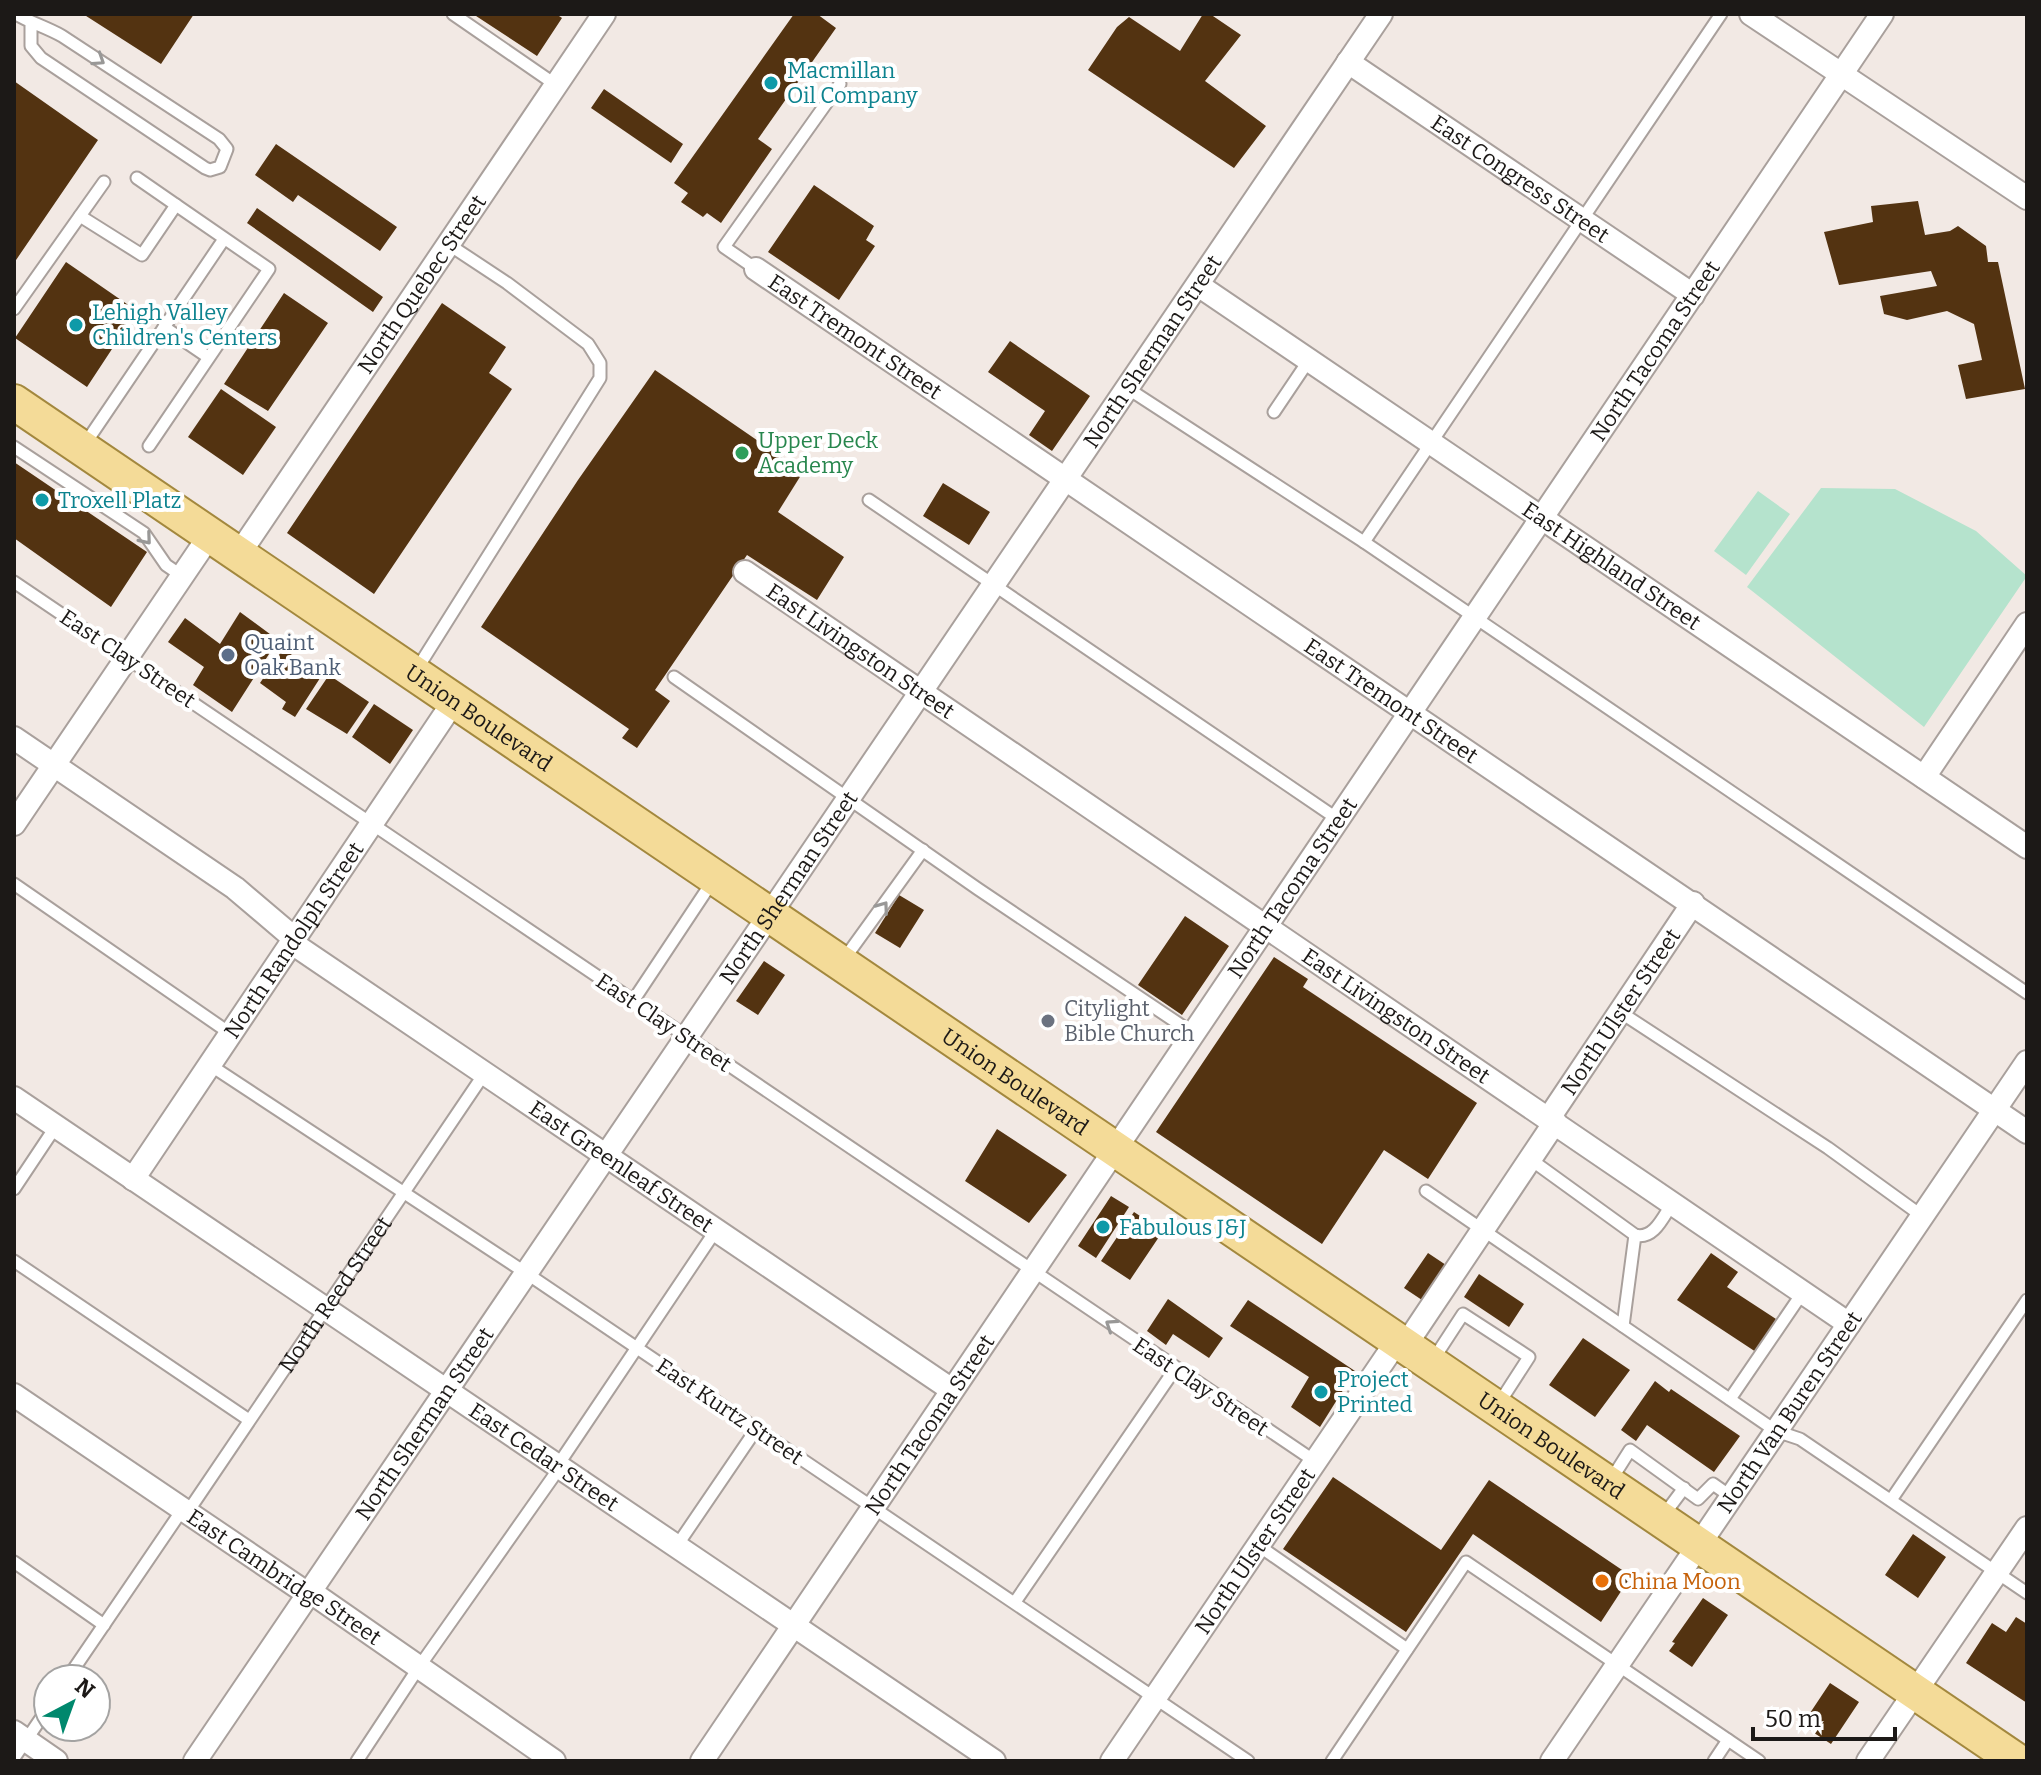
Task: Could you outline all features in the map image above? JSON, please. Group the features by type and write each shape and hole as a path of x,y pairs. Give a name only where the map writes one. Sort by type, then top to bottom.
{"main road":[{"name":"Union Boulevard","path":"15,404 2017,1761"}],"street":[{"name":"North Quebec Street","path":"239,554 604,14"},
{"name":"North Sherman Street","path":"195,1761 1381,14"},
{"path":"1751,14 2027,198"},
{"name":"North Tacoma Street","path":"702,1761 1882,14"},
{"name":"East Congress Street","path":"1348,62 1693,295"},
{"name":"East Tremont Street","path":"756,269 2027,1132"},
{"name":"East Highland Street","path":"1198,285 2027,847"},
{"path":"14,824 210,535"},
{"name":"East Livingston Street","path":"745,572 1849,1324"},
{"path":"1924,777 2027,624"},
{"name":"North Randolph Street","path":"133,1179 454,701"},
{"name":"East Greenleaf Street","path":"14,738 235,888 293,941 484,1074 952,1390"},
{"name":"North Ulster Street","path":"1112,1761 1316,1462 1411,1350 1483,1229 1693,903"},
{"name":"North Van Buren Street","path":"1552,1761 2027,1062"},
{"name":"East Cedar Street","path":"14,1098 994,1761"},
{"name":"East Cambridge Street","path":"14,1395 182,1513 308,1594 318,1597 540,1757"},
{"path":"1868,1761 2027,1528"},
{"path":"18,1744 56,1761"}],"lane":[{"path":"16,14 31,24 38,24 62,36 219,139 227,149 220,167 205,168 41,58 31,46 31,24"},
{"path":"453,14 556,85"},
{"path":"1364,542 1721,14"},
{"path":"756,269 724,247 840,84"},
{"path":"137,178 269,269 149,446"},
{"path":"14,309 104,182"},
{"path":"80,216 142,255 176,205"},
{"path":"82,448 224,239"},
{"path":"414,673 600,378 600,363 588,344 507,283 448,244"},
{"path":"164,327 208,357"},
{"path":"1274,412 1309,360"},
{"path":"1127,388 1364,542 2027,993"},
{"path":"14,447 144,533 166,565 182,576"},
{"path":"869,500 1339,820"},
{"name":"East Clay Street","path":"14,582 1316,1462"},
{"path":"674,677 1194,1034"},
{"path":"842,963 923,850"},
{"path":"633,1001 715,878"},
{"path":"14,884 231,1034"},
{"path":"1620,1012 1828,1148 1922,1216"},
{"name":"East Kurtz Street","path":"210,1065 526,1273 1248,1761"},
{"name":"North Reed Street","path":"78,1663 249,1420 484,1074"},
{"path":"14,1189 56,1126"},
{"path":"1530,1159 1635,1235 1644,1237 1651,1234 1673,1202"},
{"path":"1426,1191 1776,1431 1800,1439 2027,1593"},
{"path":"357,1761 553,1477 558,1465 716,1230"},
{"path":"1623,1326 1635,1235"},
{"path":"14,1261 249,1420"},
{"path":"1730,1399 1803,1292"},
{"path":"1891,1500 2027,1300"},
{"path":"1411,1350 1463,1314 1529,1357 1496,1408"},
{"path":"1015,1602 1175,1369"},
{"path":"676,1547 757,1428"},
{"path":"1608,1484 1630,1450 1698,1499 1713,1484 1730,1496"},
{"path":"1661,1519 1684,1488"},
{"path":"1259,1546 1407,1649"},
{"path":"14,1562 104,1625"},
{"path":"1332,1761 1466,1562 1759,1761"},
{"path":"18,1744 32,1727"},
{"path":"1714,1761 1728,1740"}],"green space":[{"path":"1821,488 1895,489 1976,531 2027,576 1924,727 1747,587"},
{"path":"1758,491 1790,514 1746,575 1714,551"}],"building":[{"path":"83,14 194,14 161,64"},
{"path":"473,14 556,14 562,18 537,56"},
{"name":"Macmillan Oil Company","path":"794,14 817,14 836,28 758,139 772,149 721,223 707,213 703,217 681,202 688,193 674,183"},
{"path":"1203,14 1210,14 1241,35 1205,81 1266,126 1234,168 1088,70 1117,27 1129,17 1180,51"},
{"path":"14,81 98,140 14,263"},
{"path":"604,89 683,144 671,163 591,108"},
{"path":"276,144 397,227 380,251 298,195 293,202 255,175"},
{"path":"814,185 874,226 866,240 875,246 839,300 768,252"},
{"path":"1918,201 1925,235 1950,231 1958,226 1986,246 1988,262 1998,262 2025,389 1966,399 1958,365 1982,360 1974,324 1947,311 1907,320 1884,314 1880,296 1937,286 1931,271 1839,285 1824,232 1873,222 1871,206"},
{"path":"257,208 383,297 373,312 247,223"},
{"name":"Lehigh Valley Children's Centers","path":"66,262 137,311 87,387 15,338"},
{"path":"284,293 328,323 268,411 224,384"},
{"path":"442,303 506,347 489,373 512,389 374,594 287,533"},
{"path":"1010,341 1090,396 1052,451 1029,435 1045,411 988,372"},
{"path":"655,370 803,472 778,512 844,557 817,600 747,555 655,690 670,701 637,748 622,738 629,729 481,627"},
{"path":"221,389 276,427 243,475 188,437"},
{"name":"Troxell Platz","path":"14,462 147,552 111,607 14,538"},
{"path":"943,483 990,512 969,545 923,516"},
{"name":"Quaint Oak Bank","path":"240,612 278,640 232,712 193,685 204,667 168,642 185,618 220,644"},
{"path":"283,649 322,675 295,717 282,709 286,702 260,683"},
{"path":"329,675 369,702 347,734 306,709"},
{"path":"374,704 413,730 390,764 352,737"},
{"path":"899,895 924,910 900,948 875,933"},
{"path":"1185,916 1229,946 1182,1015 1138,985"},
{"path":"1274,957 1308,979 1303,987 1477,1103 1428,1179 1384,1150 1322,1244 1156,1132"},
{"path":"764,961 785,975 758,1015 736,1001"},
{"path":"997,1129 1067,1175 1029,1223 965,1181"},
{"name":"Fabulous J&J","path":"1111,1196 1129,1207 1096,1258 1078,1246"},
{"path":"1134,1212 1163,1231 1130,1280 1101,1261"},
{"path":"1428,1253 1446,1265 1422,1300 1404,1288"},
{"path":"1711,1253 1738,1272 1727,1287 1776,1319 1756,1352 1677,1300"},
{"path":"1479,1274 1524,1304 1509,1327 1464,1297"},
{"path":"1168,1299 1223,1338 1209,1358 1173,1334 1166,1345 1147,1331"},
{"path":"1248,1300 1355,1371 1320,1427 1291,1407 1309,1377 1230,1326"},
{"path":"1583,1338 1630,1370 1595,1417 1549,1385"},
{"path":"1655,1381 1740,1436 1714,1472 1647,1425 1636,1441 1621,1430"},
{"path":"1333,1477 1441,1550 1489,1480 1631,1576 1601,1622 1473,1534 1406,1632 1283,1549"},
{"path":"1913,1534 1946,1557 1918,1598 1885,1575"},
{"path":"1703,1598 1728,1615 1692,1667 1669,1651"},
{"path":"2016,1617 2027,1624 2027,1703 1966,1663 1992,1623 2006,1632"},
{"path":"1830,1683 1859,1702 1831,1744 1802,1725"}],"place":[{"name":"Macmillan Oil Company","path":"771,83"},
{"name":"Lehigh Valley Children's Centers","path":"76,325"},
{"name":"Upper Deck Academy","path":"742,453"},
{"name":"Troxell Platz","path":"42,500"},
{"name":"Quaint Oak Bank","path":"228,655"},
{"name":"Citylight Bible Church","path":"1048,1021"},
{"name":"Fabulous J&J","path":"1103,1227"},
{"name":"Project Printed","path":"1321,1392"},
{"name":"China Moon","path":"1602,1581"}]}
